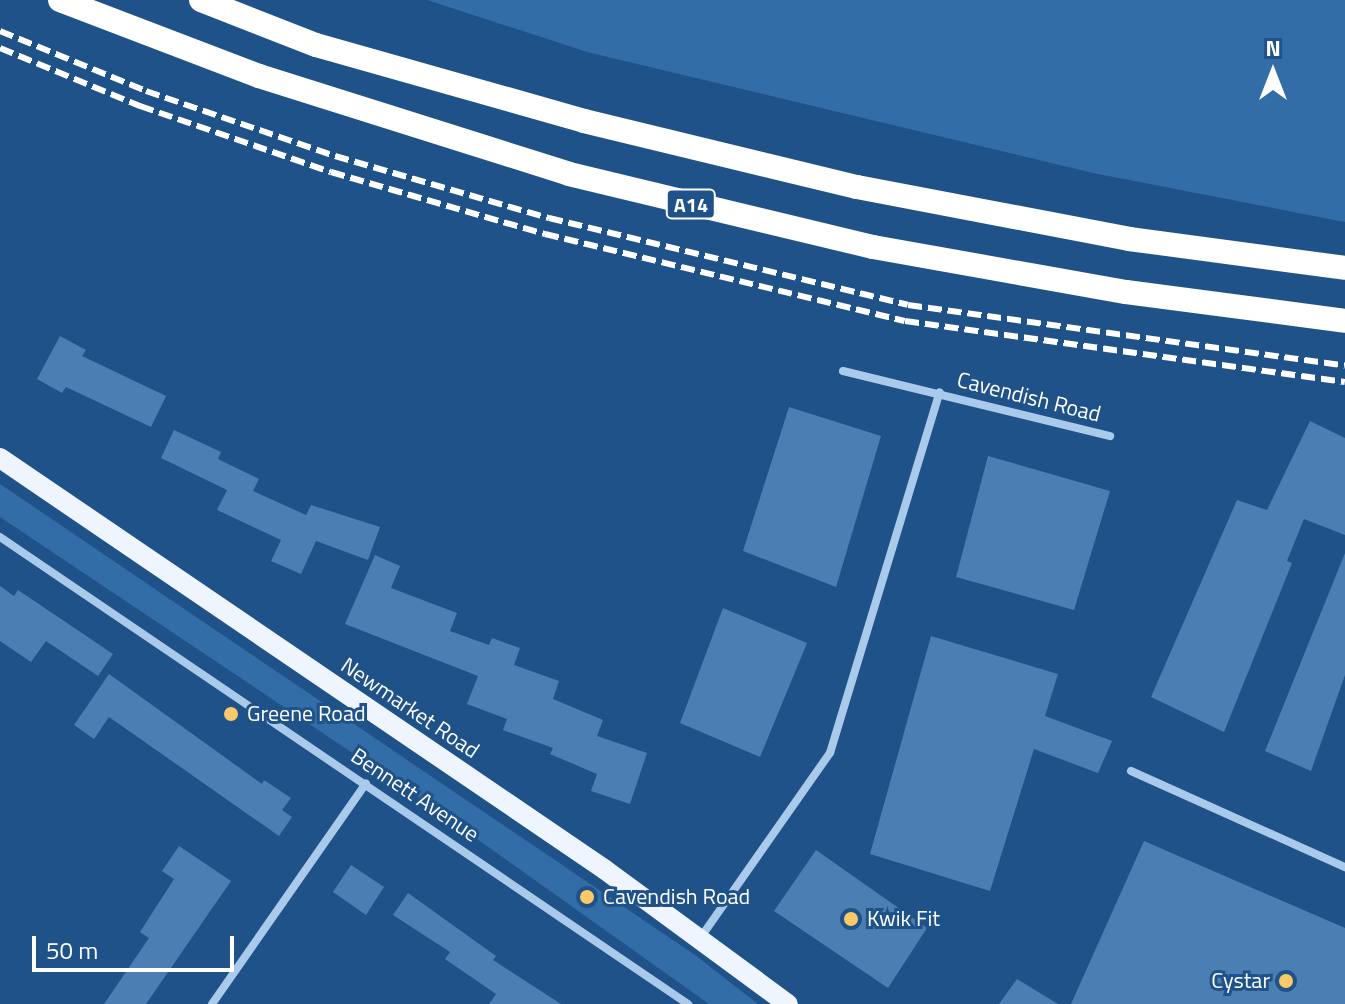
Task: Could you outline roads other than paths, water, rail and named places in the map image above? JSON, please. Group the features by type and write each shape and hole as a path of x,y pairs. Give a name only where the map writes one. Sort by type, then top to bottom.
{"highway":[{"name":"A14","path":"60,0 259,76 569,174 888,250 1126,292 1345,321"},
{"path":"201,0 360,58 584,121 857,187 1129,239 1345,268"}],"main road":[{"name":"Newmarket Road","path":"0,458 701,938 788,1004"}],"street":[{"name":"Cavendish Road","path":"843,371 940,392 1110,436"},
{"name":"Cavendish Road","path":"701,938 830,753 940,392"},
{"name":"Bennett Avenue","path":"0,537 688,1004"},
{"path":"1131,771 1345,867"},
{"path":"212,1004 366,783"}],"railway":[{"path":"0,31 146,91 335,156 549,218 908,305 1345,366"},
{"path":"0,48 140,106 331,172 545,234 905,321 1345,382"}],"place":[{"name":"Greene Road","path":"231,714"},
{"name":"Cavendish Road","path":"587,897"},
{"name":"Kwik Fit","path":"851,919"},
{"name":"Cystar","path":"1286,981"}]}
